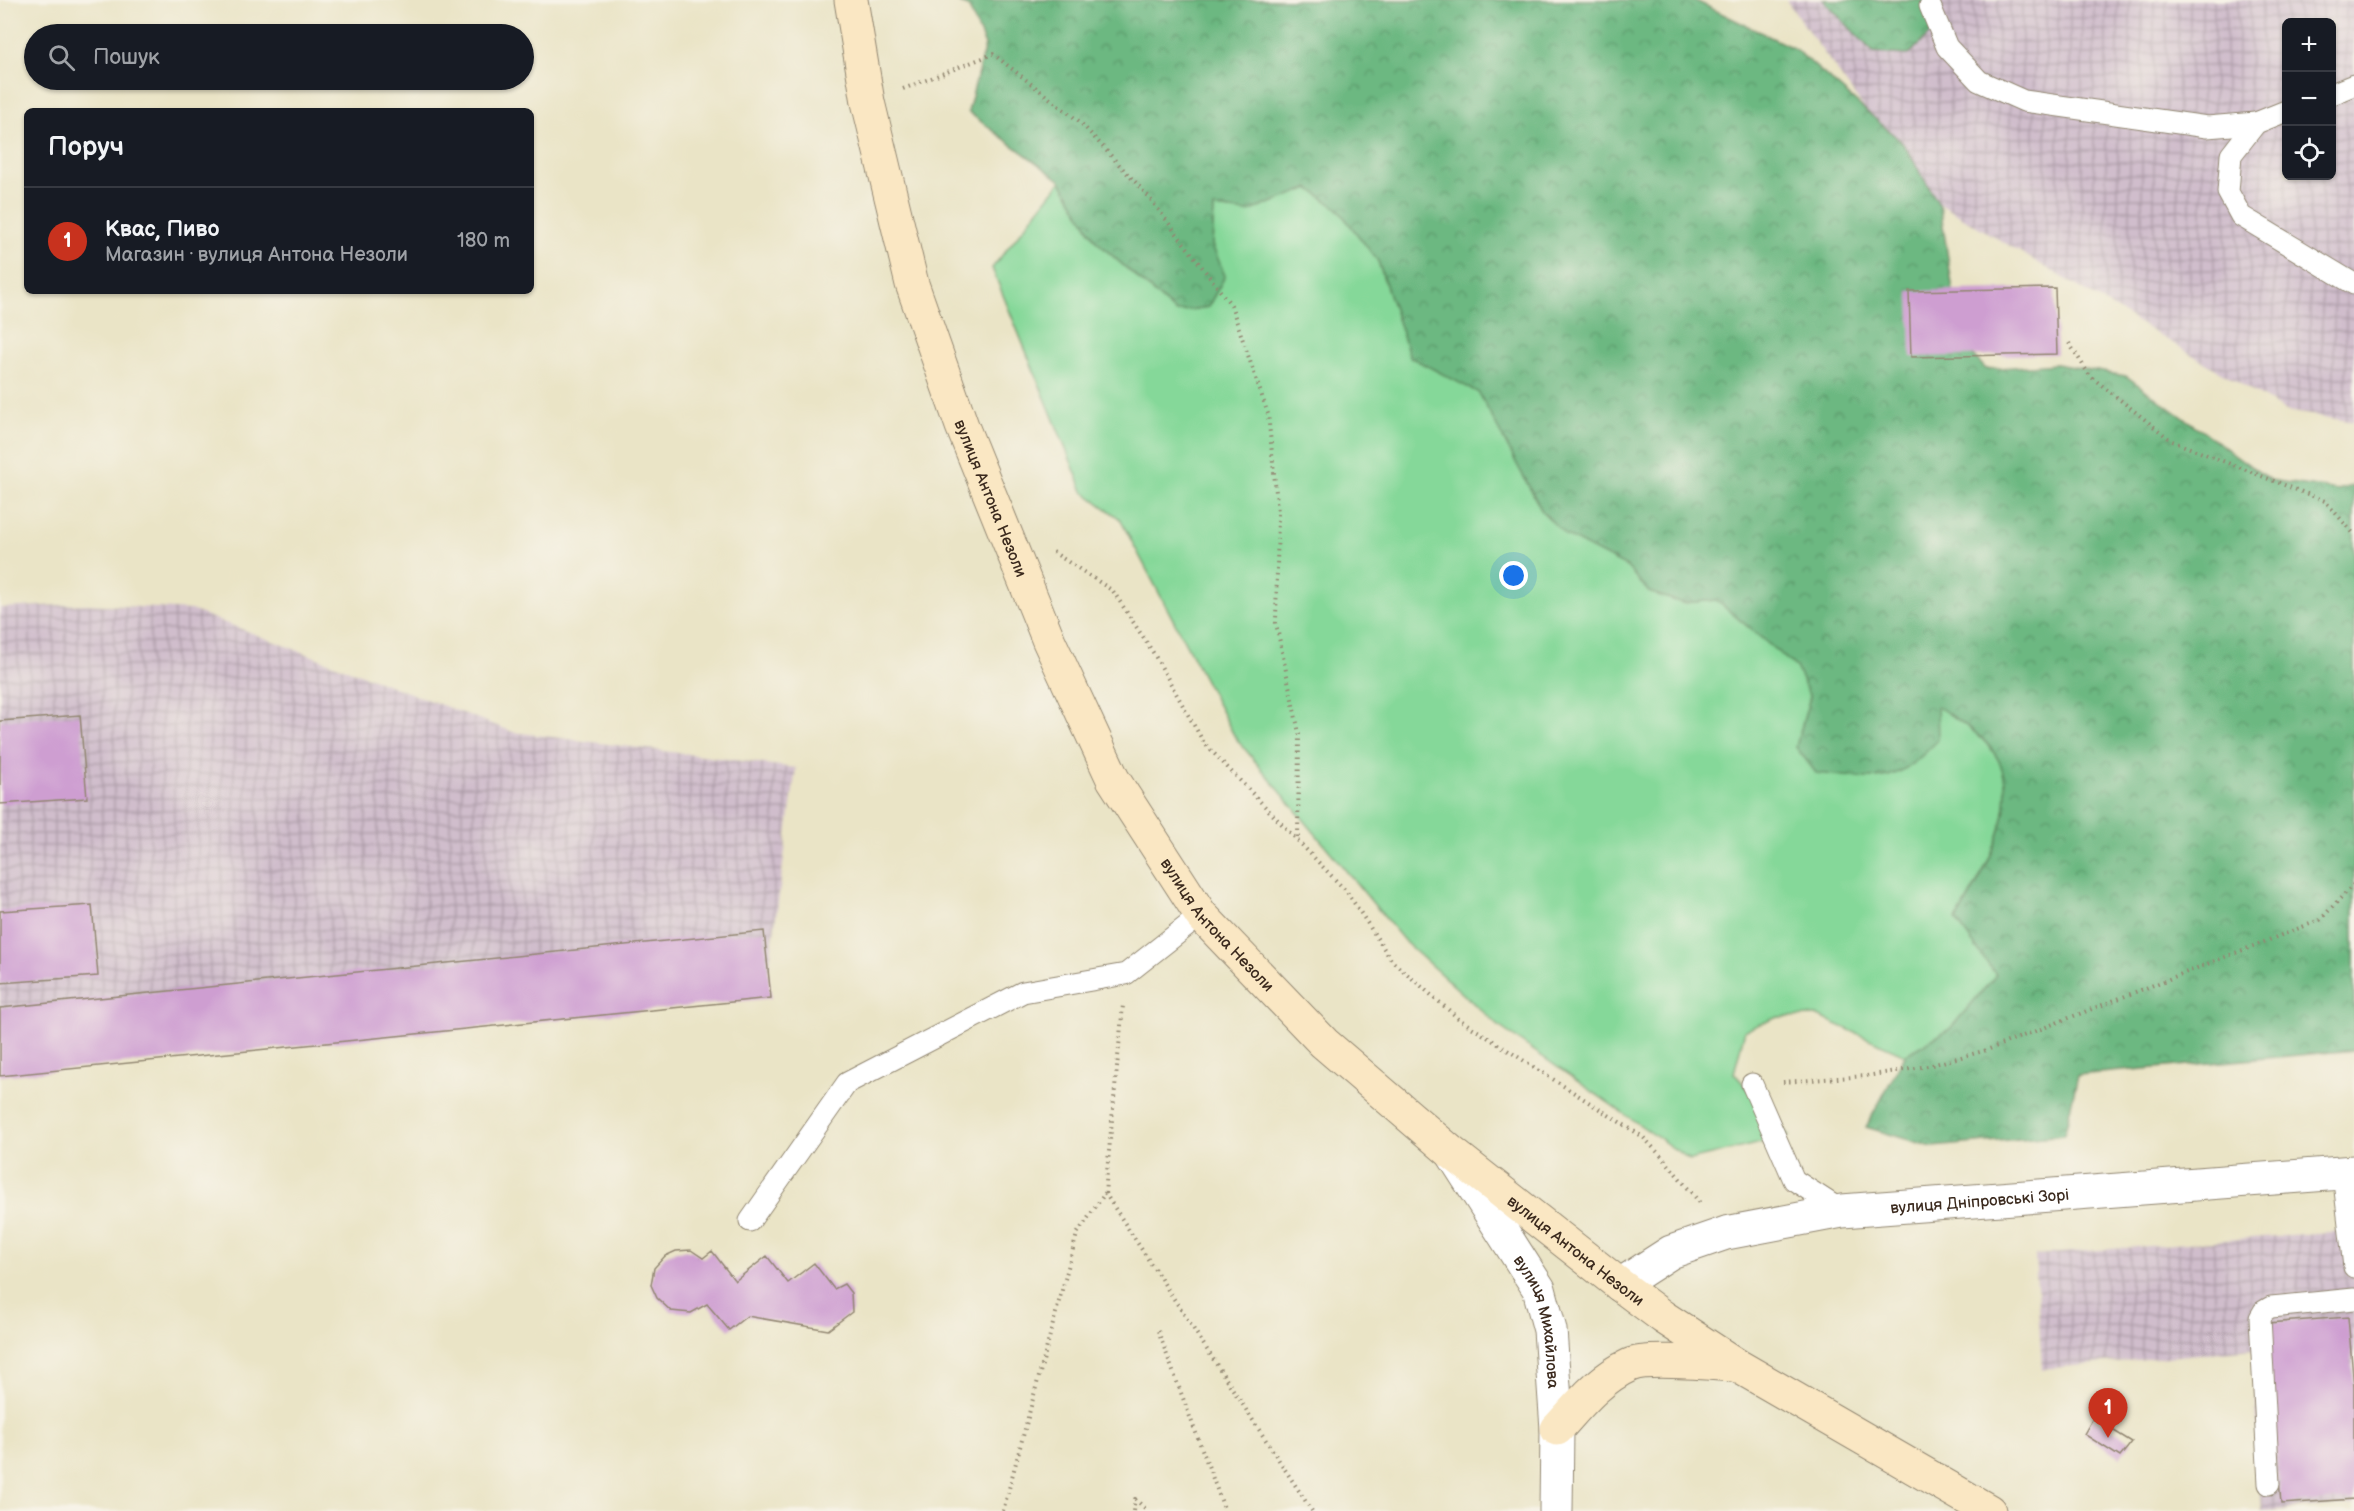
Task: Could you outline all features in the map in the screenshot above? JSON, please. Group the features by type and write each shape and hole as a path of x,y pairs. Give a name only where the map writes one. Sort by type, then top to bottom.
{"main road":[{"name":"вулиця Антона Незоли","path":"853,14 868,102 912,284 962,426 1049,640 1113,778 1201,915 1324,1043 1451,1152 1620,1285 1663,1317 1738,1366 1989,1511"},
{"path":"1557,1429 1592,1389 1631,1364 1677,1361 1738,1366"}],"street":[{"name":"вулиця Михайлова","path":"1451,1152 1539,1289 1550,1330 1557,1429 1556,1511"},
{"name":"вулиця Дніпровські Зорі","path":"1620,1285 1671,1252 1726,1233 1842,1211 2348,1173"}],"lane":[{"path":"1930,6 1947,47 1979,81 2024,101 2207,127 2256,123 2282,113"},
{"path":"2336,92 2354,85"},
{"path":"2256,123 2231,155 2228,192 2241,216 2354,284"},
{"path":"750,1221 846,1083 1023,992 1126,974 1201,915"},
{"path":"1752,1084 1794,1180 1842,1211"},
{"path":"2348,1173 2354,1267"},
{"path":"2269,1484 2260,1318 2264,1311 2271,1307 2354,1299"}],"path":[{"path":"868,102 993,54 1080,122 1148,196 1231,305 1268,414 1278,512 1276,623 1299,733 1298,840"},
{"path":"2069,343 2090,376 2172,441 2325,501 2354,534"},
{"path":"1046,547 1113,591 1154,654 1204,742 1347,892 1392,961 1459,1019 1643,1137 1726,1233"},
{"path":"1752,1084 1866,1076 1928,1066 1987,1050 2320,920 2354,884"},
{"path":"1003,1511 1077,1234 1105,1193 1126,974"},
{"path":"1105,1193 1312,1511"},
{"path":"1158,1331 1225,1511"},
{"path":"1132,1511 1135,1499 1148,1511"}],"shaded area":[{"path":"1786,0 2354,0 2354,422 2286,411 1928,197"},
{"path":"86,604 191,610 513,732 796,768 768,977 0,1039 0,608"},
{"path":"2354,1230 2354,1505 2262,1511 2253,1349 2042,1369 2035,1255"}],"green space":[{"path":"955,0 1694,0 1795,49 1903,143 1940,206 1961,343 1986,369 2056,364 2126,376 2270,480 2338,490 2354,485 2354,1050 2078,1075 2064,1135 1932,1147 1866,1127 1905,1055 1950,1029 1996,975 1956,920 1987,865 2002,823 2006,801 2005,781 1994,752 1972,730 1937,706 1938,740 1908,767 1895,774 1870,778 1816,773 1796,747 1810,697 1796,667 1716,600 1682,603 1649,592 1627,567 1565,535 1542,511 1479,393 1410,357 1378,261 1337,208 1309,188 1248,212 1214,208 1212,245 1225,276 1208,307 1176,312 1096,241 1061,181 968,112 985,45 969,8"},
{"path":"1823,0 1938,0 1933,31 1908,55 1874,53"},
{"path":"1061,181 1096,241 1175,312 1208,307 1225,276 1212,245 1214,208 1248,212 1309,188 1337,208 1378,261 1410,357 1479,392 1542,511 1565,535 1627,567 1649,592 1682,603 1716,600 1796,667 1810,697 1796,747 1937,706 1963,723 1987,744 1999,761 2005,780 2006,801 1996,843 1956,920 1996,975 1950,1029 1905,1055 1818,1016 1778,1017 1745,1030 1734,1073 1789,1136 1690,1160 1500,1027 1406,943 1235,737 1120,519 1083,491 992,268"}],"building":[{"path":"2055,288 2057,354 1911,357 1909,291"},
{"path":"80,715 87,798 0,804 0,721"},
{"path":"92,905 98,976 0,983 0,911"},
{"path":"764,931 771,998 0,1076 0,1008"},
{"path":"691,1250 703,1258 712,1251 735,1281 767,1256 788,1283 814,1263 834,1289 844,1284 851,1293 852,1312 828,1330 747,1316 729,1330 707,1304 691,1313 671,1311 657,1298 651,1285 654,1268 665,1256 676,1251"},
{"path":"2348,1317 2354,1388 2354,1499 2281,1504 2267,1323"},
{"path":"2093,1418 2132,1442 2120,1457 2084,1434"}],"place":[{"name":"Квас, Пиво","path":"2108,1438"}]}
